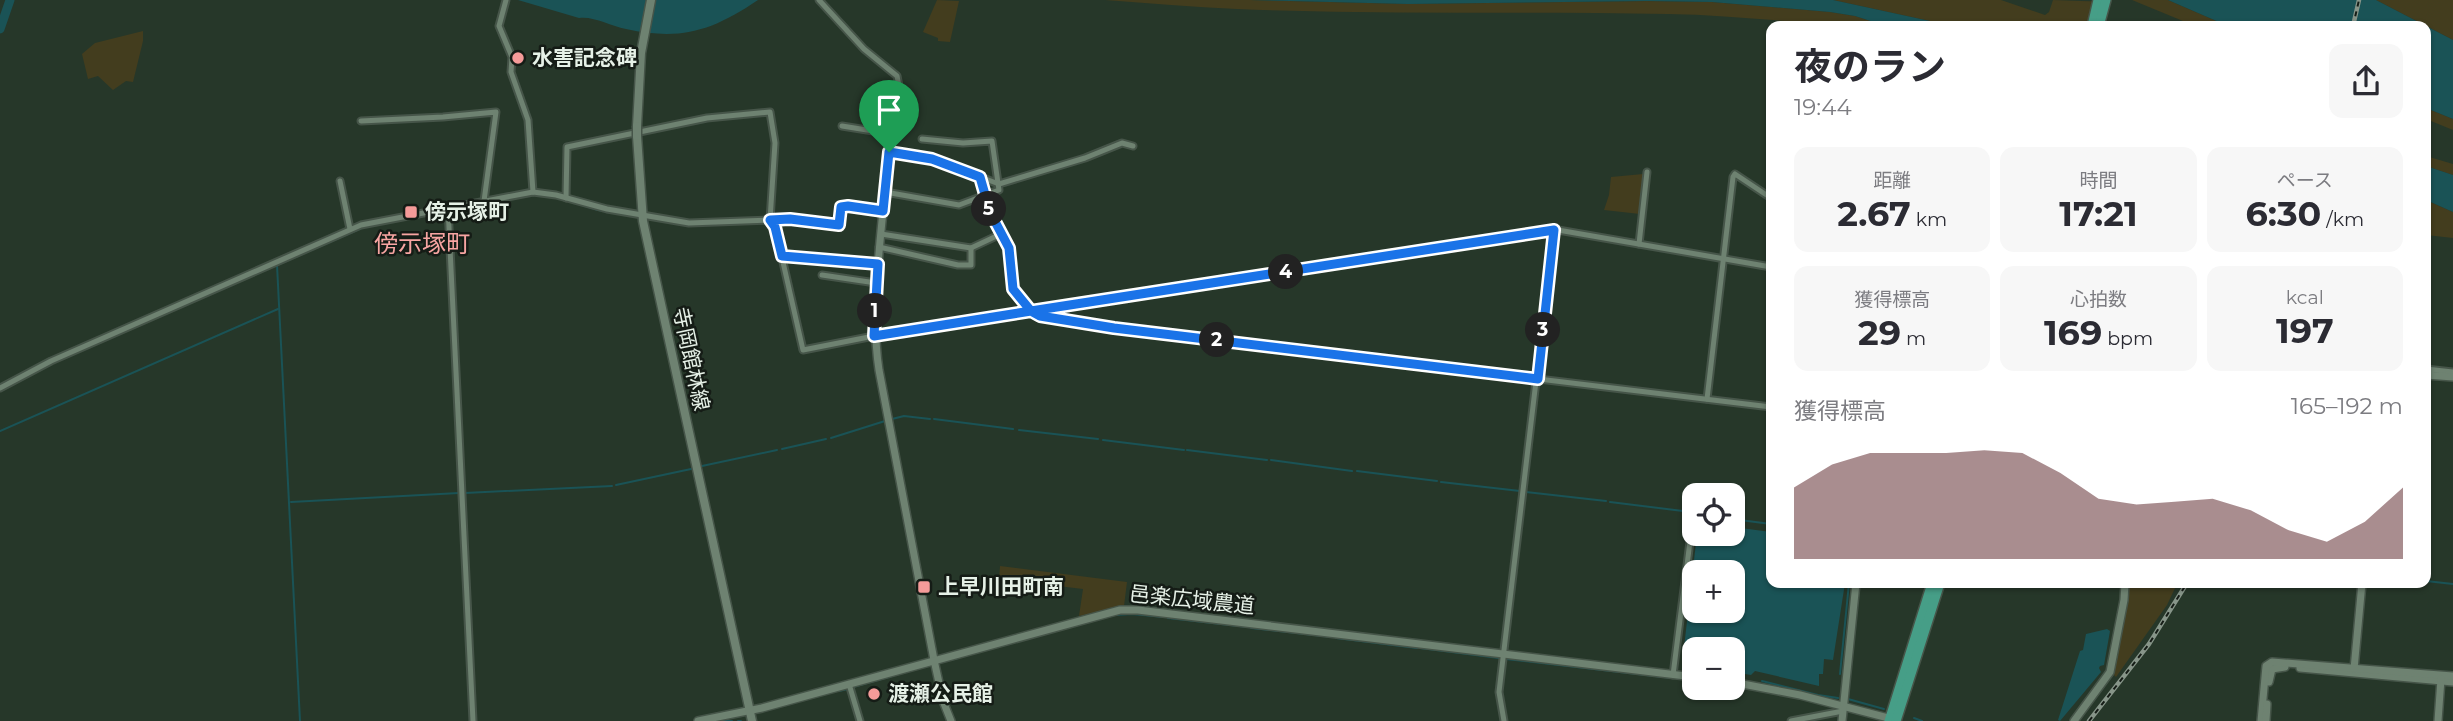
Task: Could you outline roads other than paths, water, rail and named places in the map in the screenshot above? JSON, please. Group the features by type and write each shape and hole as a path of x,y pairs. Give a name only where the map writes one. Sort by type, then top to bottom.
{"main road":[{"name":"寺岡館林線","path":"650,0 641,53 637,126 642,215 752,721"},
{"path":"2093,21 2098,0"},
{"path":"2100,21 2106,0"},
{"path":"1895,720 1931,588"},
{"path":"1895,720 1938,588"}],"street":[{"path":"506,0 499,23 512,57 511,72 528,120 533,192"},
{"path":"819,0 864,49 897,76 899,86 879,247 874,336 934,660 949,718"},
{"path":"361,121 496,111 484,201"},
{"path":"566,198 567,147 707,118 770,112 775,143 770,220 775,227 803,350 874,336 1554,230 1766,266"},
{"path":"842,126 892,134"},
{"path":"885,192 959,205 999,190 992,141 963,143 922,139"},
{"path":"889,152 932,159 999,184 1085,158 1122,143 1133,146"},
{"path":"1639,244 1647,172"},
{"path":"1707,399 1733,177 1735,174 1766,195"},
{"path":"980,177 990,212 1009,248 1013,289 1031,311 1040,316 1103,327 1766,407"},
{"path":"340,181 350,229"},
{"path":"0,388 51,361 365,223 533,192 597,207 689,223 790,219 839,225 841,207 883,211"},
{"path":"448,207 473,721"},
{"path":"1504,721 1499,692 1554,230"},
{"path":"881,234 971,248 1003,233"},
{"path":"879,247 958,265 971,265 971,248"},
{"path":"782,256 878,264"},
{"path":"822,275 876,283"},
{"path":"2431,370 2453,372"},
{"path":"2431,375 2453,377"},
{"path":"1673,675 1689,546"},
{"path":"1842,721 1856,588"},
{"path":"2074,721 2110,672 2125,588"},
{"path":"2353,670 2361,588"},
{"name":"邑楽広域農道","path":"698,721 849,684 1098,614 1128,610 1682,676"},
{"path":"2263,721 2265,671 2270,663 2441,678 2453,682"},
{"path":"2441,678 2453,676"},
{"path":"2438,721 2441,678"},
{"path":"849,684 860,721"},
{"path":"1745,684 1895,720"},
{"path":"1791,721 1844,709"}],"water":[{"path":"518,0 758,0 711,26 695,31 663,34 579,18"},
{"path":"1250,0 1833,0 1930,21 1870,21 1830,12 1712,2 1408,4"},
{"path":"2168,0 2376,0 2416,21 2216,21"},
{"path":"2431,29 2453,40 2453,119 2431,110"},
{"path":"2431,168 2453,175 2453,212 2431,202"},
{"path":"1745,529 1766,531 1766,588 1844,588 1833,660 1824,659 1823,674 1819,674 1819,686 1755,671 1751,675 1745,674 1745,637 1685,637 1687,623 1745,623 1745,560 1694,560 1696,546 1745,546"},
{"path":"2107,629 2110,631 2104,665 2099,668 2101,672 2060,721 2058,720 2080,651 2083,650 2086,634"}],"waterway":[{"path":"0,29 10,0"},
{"path":"566,200 598,210 638,217"},
{"path":"300,721 277,265 364,227"},
{"path":"0,431 278,309"},
{"path":"892,419 904,416 930,419"},
{"path":"934,419 1013,429"},
{"path":"831,438 885,421"},
{"path":"1019,430 1098,439"},
{"path":"782,449 826,439"},
{"path":"1103,440 1184,450"},
{"path":"702,466 777,450"},
{"path":"1187,450 1267,460"},
{"path":"1271,460 1352,471"},
{"path":"616,485 691,469"},
{"path":"1357,471 1437,481"},
{"path":"1441,482 1520,491"},
{"path":"465,493 612,486"},
{"path":"1526,492 1606,501"},
{"path":"291,502 459,493"},
{"path":"1610,502 1682,511"},
{"path":"1745,521 1766,523"},
{"path":"2431,582 2453,584"},
{"path":"1840,674 1849,588"},
{"path":"1115,615 1164,617"},
{"path":"1168,618 1248,627"},
{"path":"1251,628 1332,637"},
{"path":"1336,638 1417,648"},
{"path":"1420,648 1499,658"},
{"path":"946,661 958,658"},
{"path":"1506,659 1672,678"},
{"path":"853,687 892,676"},
{"path":"1762,681 1838,698"},
{"path":"839,691 848,689"},
{"path":"1848,699 1884,709"},
{"path":"1914,718 1922,721"},
{"path":"722,721 732,721"}],"railway":[{"path":"2354,21 2359,0"},
{"path":"2089,721 2149,644 2184,588"}],"place":[{"name":"水害記念碑","path":"518,58"},
{"name":"傍示塚町","path":"411,212"},
{"name":"上早川田町南","path":"924,587"},
{"name":"渡瀬公民館","path":"874,694"}],"district":[{"name":"傍示塚町","path":"422,244"}]}
